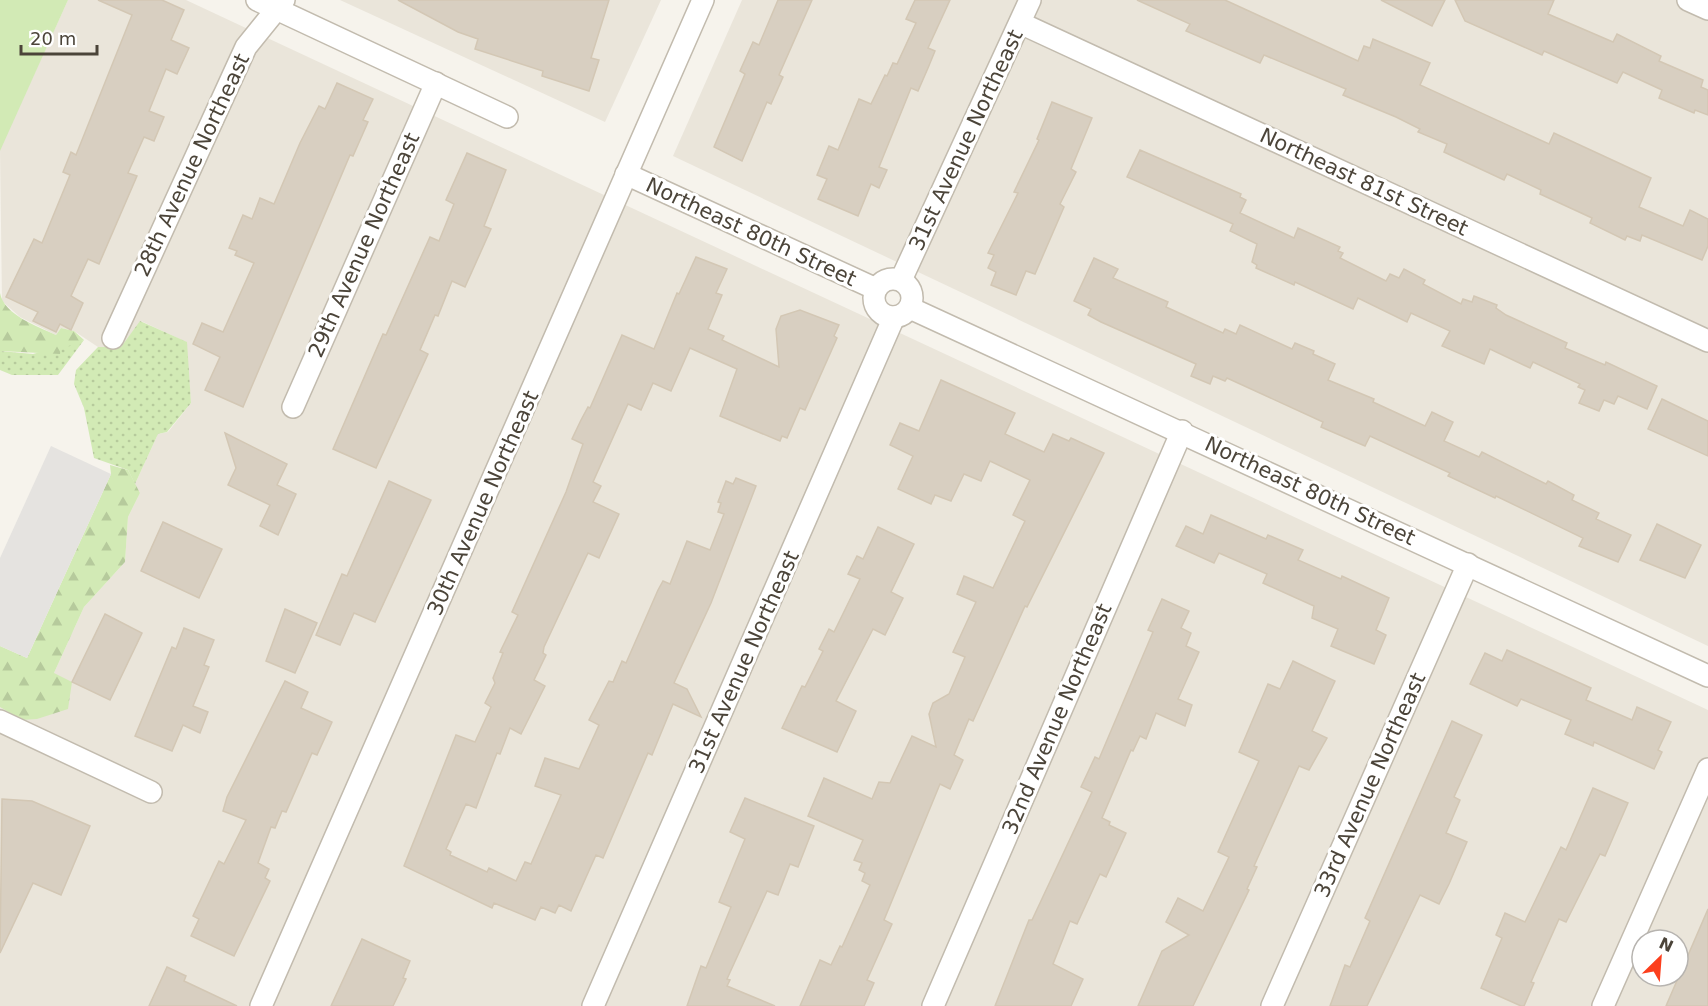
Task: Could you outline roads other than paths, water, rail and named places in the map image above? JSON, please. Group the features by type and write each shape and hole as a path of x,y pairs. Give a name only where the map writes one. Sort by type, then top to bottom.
{"street":[{"name":"30th Avenue Northeast","path":"261,1006 703,0"},
{"name":"31st Avenue Northeast","path":"901,280 1030,0"},
{"path":"1688,0 1708,9"},
{"path":"272,3 507,117"},
{"name":"28th Avenue Northeast","path":"113,338 246,47 272,3"},
{"name":"Northeast 81st Street","path":"1020,23 1708,341"},
{"name":"29th Avenue Northeast","path":"293,407 436,83"},
{"name":"Northeast 80th Street","path":"626,174 876,289"},
{"path":"886,280 901,280 911,290 902,312 882,314 874,302 876,289 886,280"},
{"name":"Northeast 80th Street","path":"902,312 1182,431 1708,676"},
{"name":"31st Avenue Northeast","path":"595,1005 902,312"},
{"name":"32nd Avenue Northeast","path":"933,1006 1182,431"},
{"name":"33rd Avenue Northeast","path":"1272,1006 1468,564"},
{"path":"0,722 152,792"},
{"path":"1603,1006 1708,769"}]}
